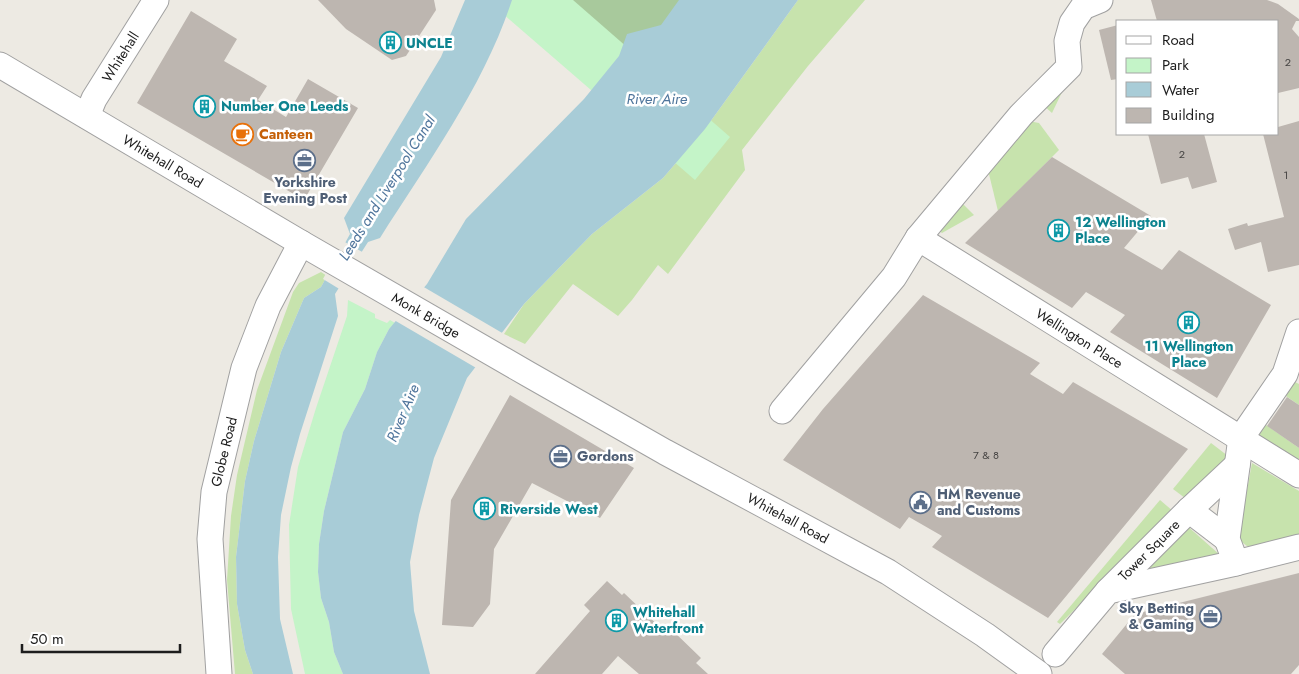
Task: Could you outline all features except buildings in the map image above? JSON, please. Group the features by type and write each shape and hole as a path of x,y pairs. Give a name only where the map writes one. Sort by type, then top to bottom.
{"street":[{"name":"Whitehall","path":"86,116 94,99 156,0"},
{"path":"782,411 894,277 918,238 1022,115 1069,67 1068,41 1072,24 1083,7 1100,0"},
{"name":"Whitehall Road","path":"0,65 324,256"},
{"name":"Wellington Place","path":"918,238 1299,475"},
{"name":"Globe Road","path":"219,674 212,593 210,539 214,492 244,368 268,306 301,243"},
{"name":"Monk Bridge","path":"324,256 528,374"},
{"path":"1236,563 1227,539 1241,438 1285,374 1298,336"},
{"name":"Whitehall Road","path":"528,374 665,452 888,572 985,635 1039,674"},
{"name":"Tower Square","path":"1108,591 1188,510 1237,465"},
{"name":"Tower Square","path":"1188,510 1227,539"},
{"path":"1055,654 1108,591 1299,547"}],"green space":[{"path":"487,0 573,0 730,137 695,180"},
{"path":"571,0 699,0 627,50"},
{"path":"798,0 865,0 808,66 742,150 745,170 668,274 658,265 618,316 573,284 525,344 504,334 524,304 592,234 663,178 705,129"},
{"path":"1063,90 1052,113 1043,105"},
{"path":"1023,120 1039,123 1059,150 998,211 987,166"},
{"path":"958,199 974,215 942,233 936,228"},
{"path":"321,272 327,276 321,287 304,298 281,352 254,441 245,481 236,557 237,604 245,650 253,674 235,674 227,580 231,516 237,475 257,390 293,292 299,283"},
{"path":"348,300 375,314 375,318 387,323 390,320 395,323 389,329 377,352 365,389 343,432 324,511 319,544 318,572 321,598 329,622 334,652 343,674 305,674 291,609 289,525 298,467 347,316"},
{"path":"1295,382 1299,384 1299,405 1283,394 1263,423 1299,448 1299,470 1250,436 1284,384"},
{"path":"1211,443 1228,456 1189,501 1173,489"},
{"path":"1252,463 1299,491 1299,539 1252,550 1238,539"},
{"path":"1160,500 1174,512 1060,624 1057,622"},
{"path":"1185,524 1220,555 1130,578"}],"water":[{"name":"Leeds and Liverpool Canal","path":"465,0 512,0 486,63 453,123 380,238 368,242 335,294 338,316 300,434 281,515 278,557 280,619 293,674 253,674 245,650 237,604 236,557 245,481 254,441 281,352 304,298 321,287 350,234 344,218 441,57"},
{"name":"River Aire","path":"679,0 798,0 705,129 663,178 592,234 524,304 467,378 434,458 419,515 410,562 414,611 430,674 343,674 334,652 329,622 321,598 318,572 319,544 324,511 343,432 365,389 377,352 389,329 427,284 466,219 584,99 619,56 627,34 661,25"}],"pier":[{"path":"343,241 364,253 341,290 323,279"},
{"path":"422,286 504,334 478,369 394,320"}],"place":[{"name":"UNCLE","path":"390,43"},
{"name":"Number One Leeds","path":"205,106"},
{"name":"Canteen","path":"243,134"},
{"name":"Yorkshire Evening Post","path":"305,160"},
{"name":"12 Wellington Place","path":"1059,230"},
{"name":"11 Wellington Place","path":"1189,323"},
{"name":"Gordons","path":"561,456"},
{"name":"HM Revenue and Customs","path":"921,502"},
{"name":"Riverside West","path":"484,509"},
{"name":"Sky Betting & Gaming","path":"1210,616"},
{"name":"Whitehall Waterfront","path":"617,620"}]}
